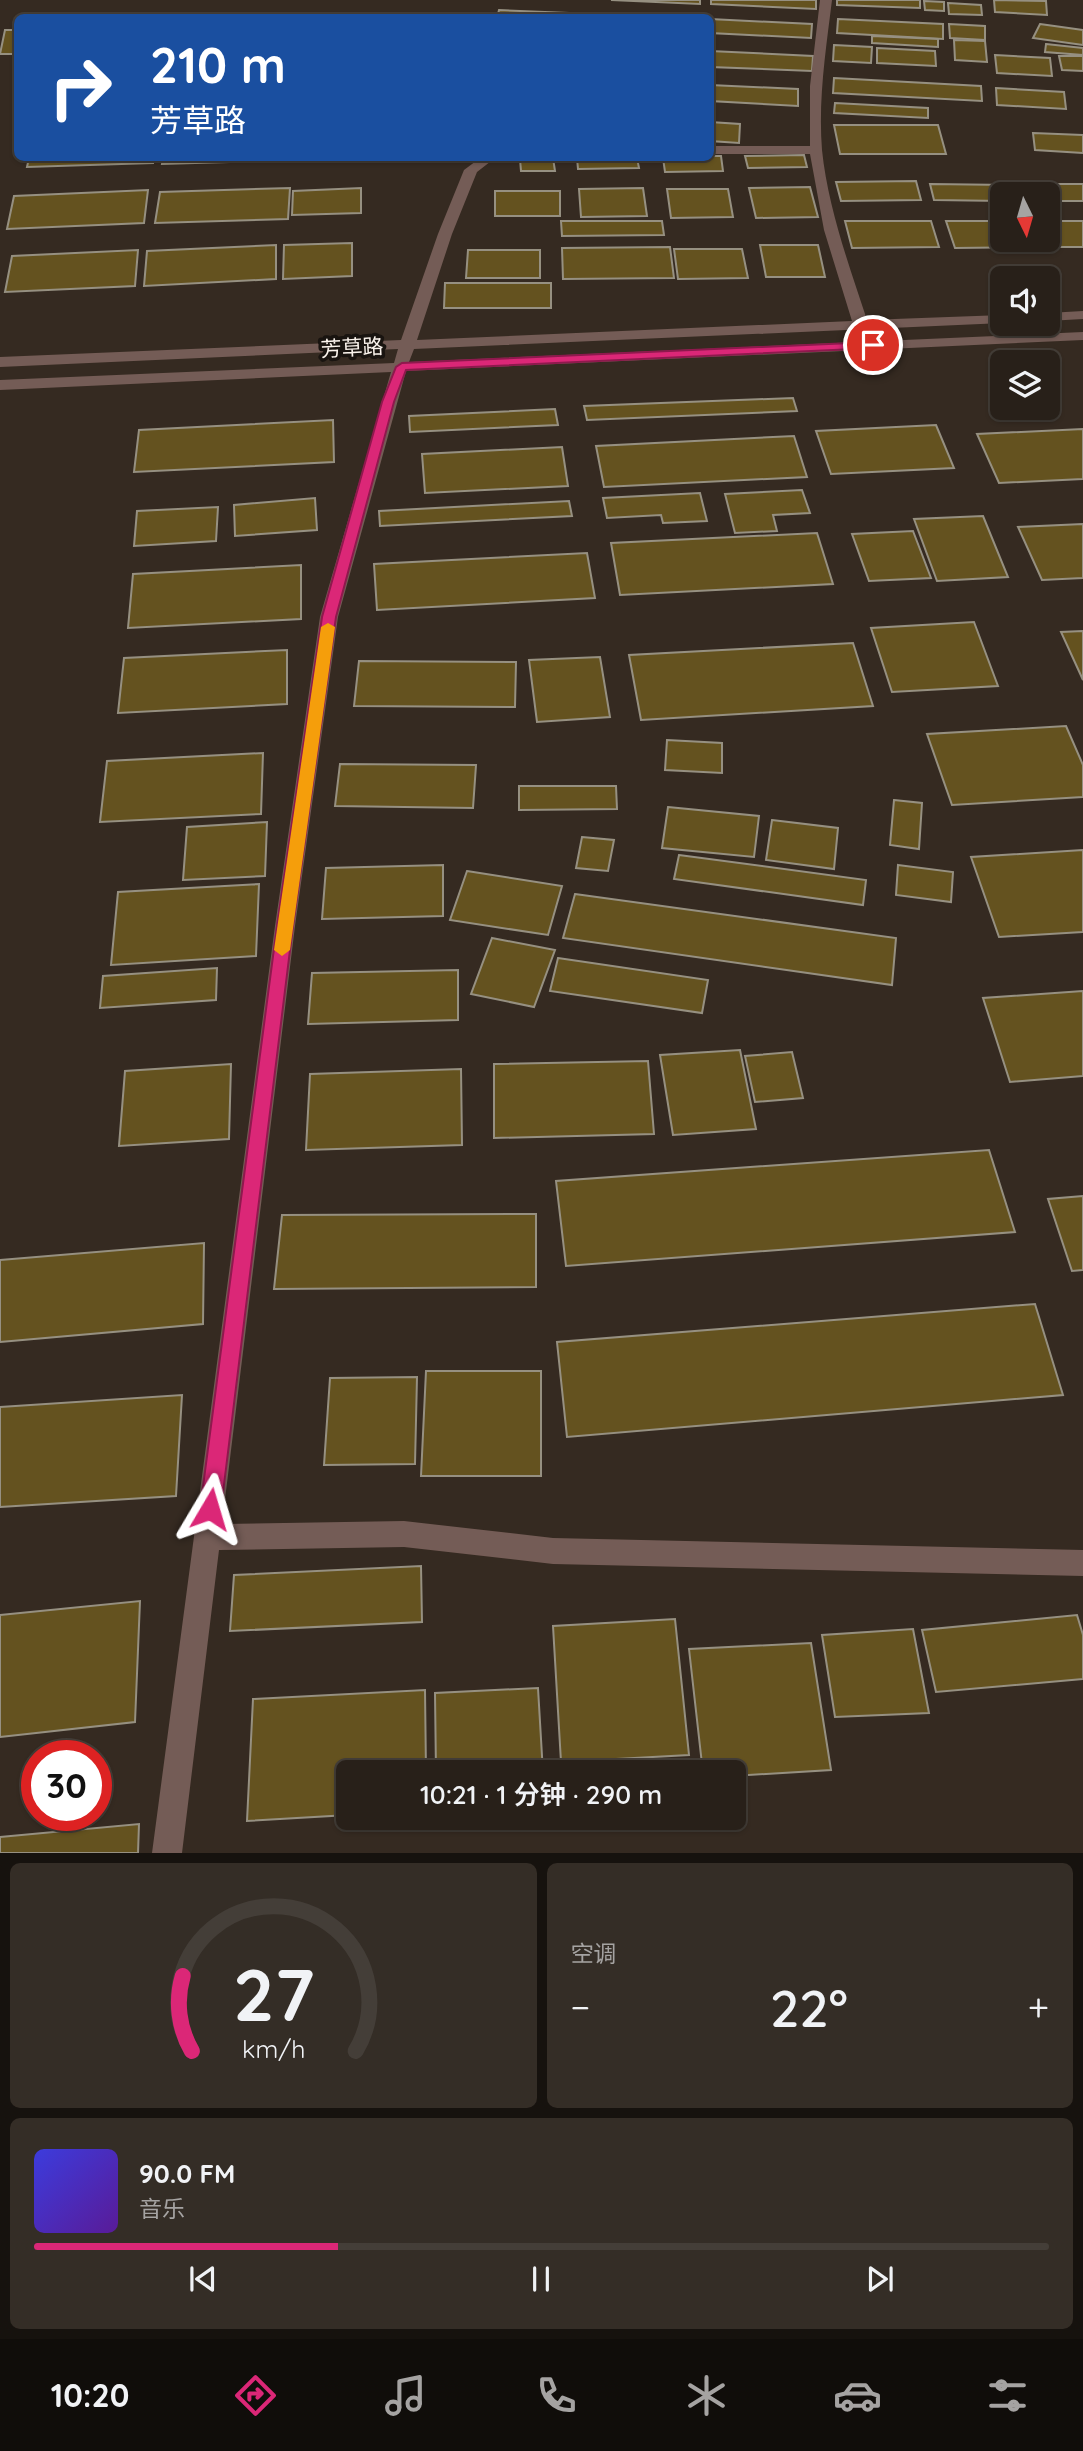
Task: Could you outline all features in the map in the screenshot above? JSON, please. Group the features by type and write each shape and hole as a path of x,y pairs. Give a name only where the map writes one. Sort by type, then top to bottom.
{"street":[{"path":"826,0 816,86 816,150 831,230 861,325"},
{"path":"714,150 816,150"},
{"path":"167,1853 285,926 329,617 388,402 445,234 471,170 484,161"},
{"path":"1060,316 1083,315"},
{"name":"芳草路","path":"0,385 861,325 990,319"},
{"name":"芳草路","path":"0,362 405,356 1083,336"},
{"path":"207,1536 404,1534 553,1551 1083,1563"}],"building":[{"path":"611,0 700,0 700,4"},
{"path":"711,0 816,0 816,9 711,4"},
{"path":"837,0 920,0 920,8 837,5"},
{"path":"994,0 1046,1 1047,15 995,12"},
{"path":"924,1 944,2 944,11 925,10"},
{"path":"948,3 981,5 982,15 949,14"},
{"path":"499,10 568,13 568,14 498,14"},
{"path":"714,19 812,24 811,38 714,33"},
{"path":"838,19 943,24 943,39 837,33"},
{"path":"949,24 985,26 985,40 950,38"},
{"path":"1040,24 1083,30 1083,45 1033,38"},
{"path":"5,30 14,30 14,54 0,54"},
{"path":"872,36 938,39 938,47 872,43"},
{"path":"954,40 985,41 987,62 955,60"},
{"path":"1046,44 1083,48 1083,55 1045,52"},
{"path":"834,45 872,47 871,63 833,61"},
{"path":"877,48 935,51 936,66 877,63"},
{"path":"714,51 813,56 812,71 714,67"},
{"path":"995,55 1050,58 1052,76 997,73"},
{"path":"1059,56 1083,56 1083,71 1062,70"},
{"path":"834,78 981,86 982,101 833,93"},
{"path":"714,85 798,89 798,106 714,101"},
{"path":"996,88 1064,92 1066,109 997,105"},
{"path":"835,103 928,108 928,118 834,113"},
{"path":"714,122 740,124 739,143 714,141"},
{"path":"834,125 938,125 946,154 840,154"},
{"path":"1033,133 1083,135 1083,153 1035,150"},
{"path":"804,155 807,167 748,168 745,156"},
{"path":"714,156 721,156 723,171 665,172 663,161 714,161"},
{"path":"28,161 153,161 153,163 27,167"},
{"path":"162,161 269,161 162,164"},
{"path":"520,161 553,161 555,171 521,171"},
{"path":"577,161 638,161 639,168 578,169"},
{"path":"916,181 921,200 841,201 836,182"},
{"path":"930,184 990,185 990,201 934,200"},
{"path":"1060,184 1083,184 1083,201 1060,201"},
{"path":"810,187 818,217 756,218 749,188"},
{"path":"290,188 288,219 155,223 160,192"},
{"path":"361,188 361,213 292,215 293,191"},
{"path":"643,188 647,216 581,217 579,189"},
{"path":"667,189 728,189 733,217 671,218"},
{"path":"148,190 144,223 7,229 14,196"},
{"path":"495,191 560,191 560,216 495,216"},
{"path":"561,221 662,221 664,235 562,236"},
{"path":"845,221 931,221 939,247 852,248"},
{"path":"946,221 990,221 990,248 955,248"},
{"path":"1060,221 1083,221 1083,247 1060,247"},
{"path":"352,243 352,276 283,279 284,245"},
{"path":"276,245 276,279 144,286 147,251"},
{"path":"760,245 818,245 825,277 766,277"},
{"path":"670,247 674,278 563,279 562,248"},
{"path":"674,249 742,249 748,278 678,279"},
{"path":"138,250 135,286 5,292 12,256"},
{"path":"468,250 540,250 540,278 466,278"},
{"path":"445,283 551,283 551,308 444,308"},
{"path":"793,398 797,411 587,420 584,406"},
{"path":"555,409 558,425 410,432 409,416"},
{"path":"333,420 334,462 134,472 139,430"},
{"path":"936,425 954,468 831,474 816,431"},
{"path":"1083,429 1083,479 999,483 977,434"},
{"path":"794,436 807,477 604,487 596,446"},
{"path":"562,447 568,486 425,493 422,454"},
{"path":"802,490 810,513 773,515 777,531 735,533 725,494"},
{"path":"700,493 707,521 663,523 661,515 607,518 603,498"},
{"path":"315,498 317,530 235,536 234,505"},
{"path":"569,501 572,516 380,526 379,511"},
{"path":"218,507 216,541 134,546 137,511"},
{"path":"983,516 1008,577 937,581 914,519"},
{"path":"1083,524 1083,578 1042,580 1018,527"},
{"path":"913,531 931,578 869,581 852,534"},
{"path":"817,533 833,584 620,595 611,543"},
{"path":"587,553 595,598 377,610 374,564"},
{"path":"301,565 301,619 128,628 133,574"},
{"path":"974,622 998,686 892,692 871,628"},
{"path":"1083,631 1083,680 1061,632"},
{"path":"853,643 873,706 641,720 629,655"},
{"path":"287,650 287,704 118,713 124,658"},
{"path":"600,657 610,717 537,722 529,660"},
{"path":"359,661 516,662 515,707 354,706"},
{"path":"1066,726 1083,765 1083,797 952,805 927,734"},
{"path":"667,740 722,743 722,773 665,770"},
{"path":"263,753 261,814 100,822 107,761"},
{"path":"340,764 476,765 473,808 335,806"},
{"path":"519,786 616,786 617,809 519,810"},
{"path":"894,800 922,803 919,849 890,845"},
{"path":"668,807 759,816 754,857 662,848"},
{"path":"772,820 838,828 834,869 766,860"},
{"path":"267,822 265,876 183,880 187,827"},
{"path":"582,837 614,840 608,871 576,868"},
{"path":"1083,850 1083,932 999,937 971,857"},
{"path":"679,855 866,880 863,905 674,879"},
{"path":"443,865 443,916 322,919 326,868"},
{"path":"898,865 953,872 951,902 896,895"},
{"path":"467,871 562,886 548,935 450,920"},
{"path":"259,884 256,956 111,965 118,892"},
{"path":"575,894 896,938 892,985 563,938"},
{"path":"492,938 555,950 534,1007 471,994"},
{"path":"558,958 708,980 702,1013 550,991"},
{"path":"217,968 216,1000 100,1008 103,976"},
{"path":"458,970 458,1020 308,1024 312,973"},
{"path":"1083,991 1083,1076 1010,1082 983,998"},
{"path":"740,1050 756,1129 673,1135 660,1055"},
{"path":"792,1052 803,1098 755,1102 745,1056"},
{"path":"648,1061 654,1134 494,1138 494,1064"},
{"path":"231,1064 229,1139 119,1146 125,1071"},
{"path":"461,1069 462,1145 306,1150 310,1074"},
{"path":"989,1150 1015,1232 566,1266 556,1181"},
{"path":"1083,1196 1083,1270 1072,1271 1048,1199"},
{"path":"536,1214 536,1287 274,1289 282,1215"},
{"path":"204,1243 203,1324 0,1342 0,1260"},
{"path":"1035,1304 1063,1395 567,1437 557,1342"},
{"path":"426,1371 541,1371 541,1476 421,1476"},
{"path":"417,1377 415,1464 324,1465 330,1378"},
{"path":"182,1395 176,1496 0,1507 0,1407"},
{"path":"421,1566 422,1622 230,1631 234,1575"},
{"path":"140,1601 135,1722 0,1737 0,1615"},
{"path":"1077,1615 1083,1635 1083,1679 936,1692 922,1630"},
{"path":"675,1619 689,1755 561,1760 553,1626"},
{"path":"913,1629 929,1713 835,1717 822,1635"},
{"path":"811,1643 831,1770 746,1775 746,1760 702,1760 689,1649"},
{"path":"538,1688 542,1760 436,1760 435,1693"},
{"path":"425,1690 426,1760 336,1760 336,1816 247,1821 253,1699"},
{"path":"139,1824 138,1853 0,1853 0,1837 64,1831 112,1831 112,1827"}],"slow traffic":[{"path":"282,950 328,627"}],"route":[{"path":"210,1509 285,926 329,617 388,402 402,367 873,345"}]}
